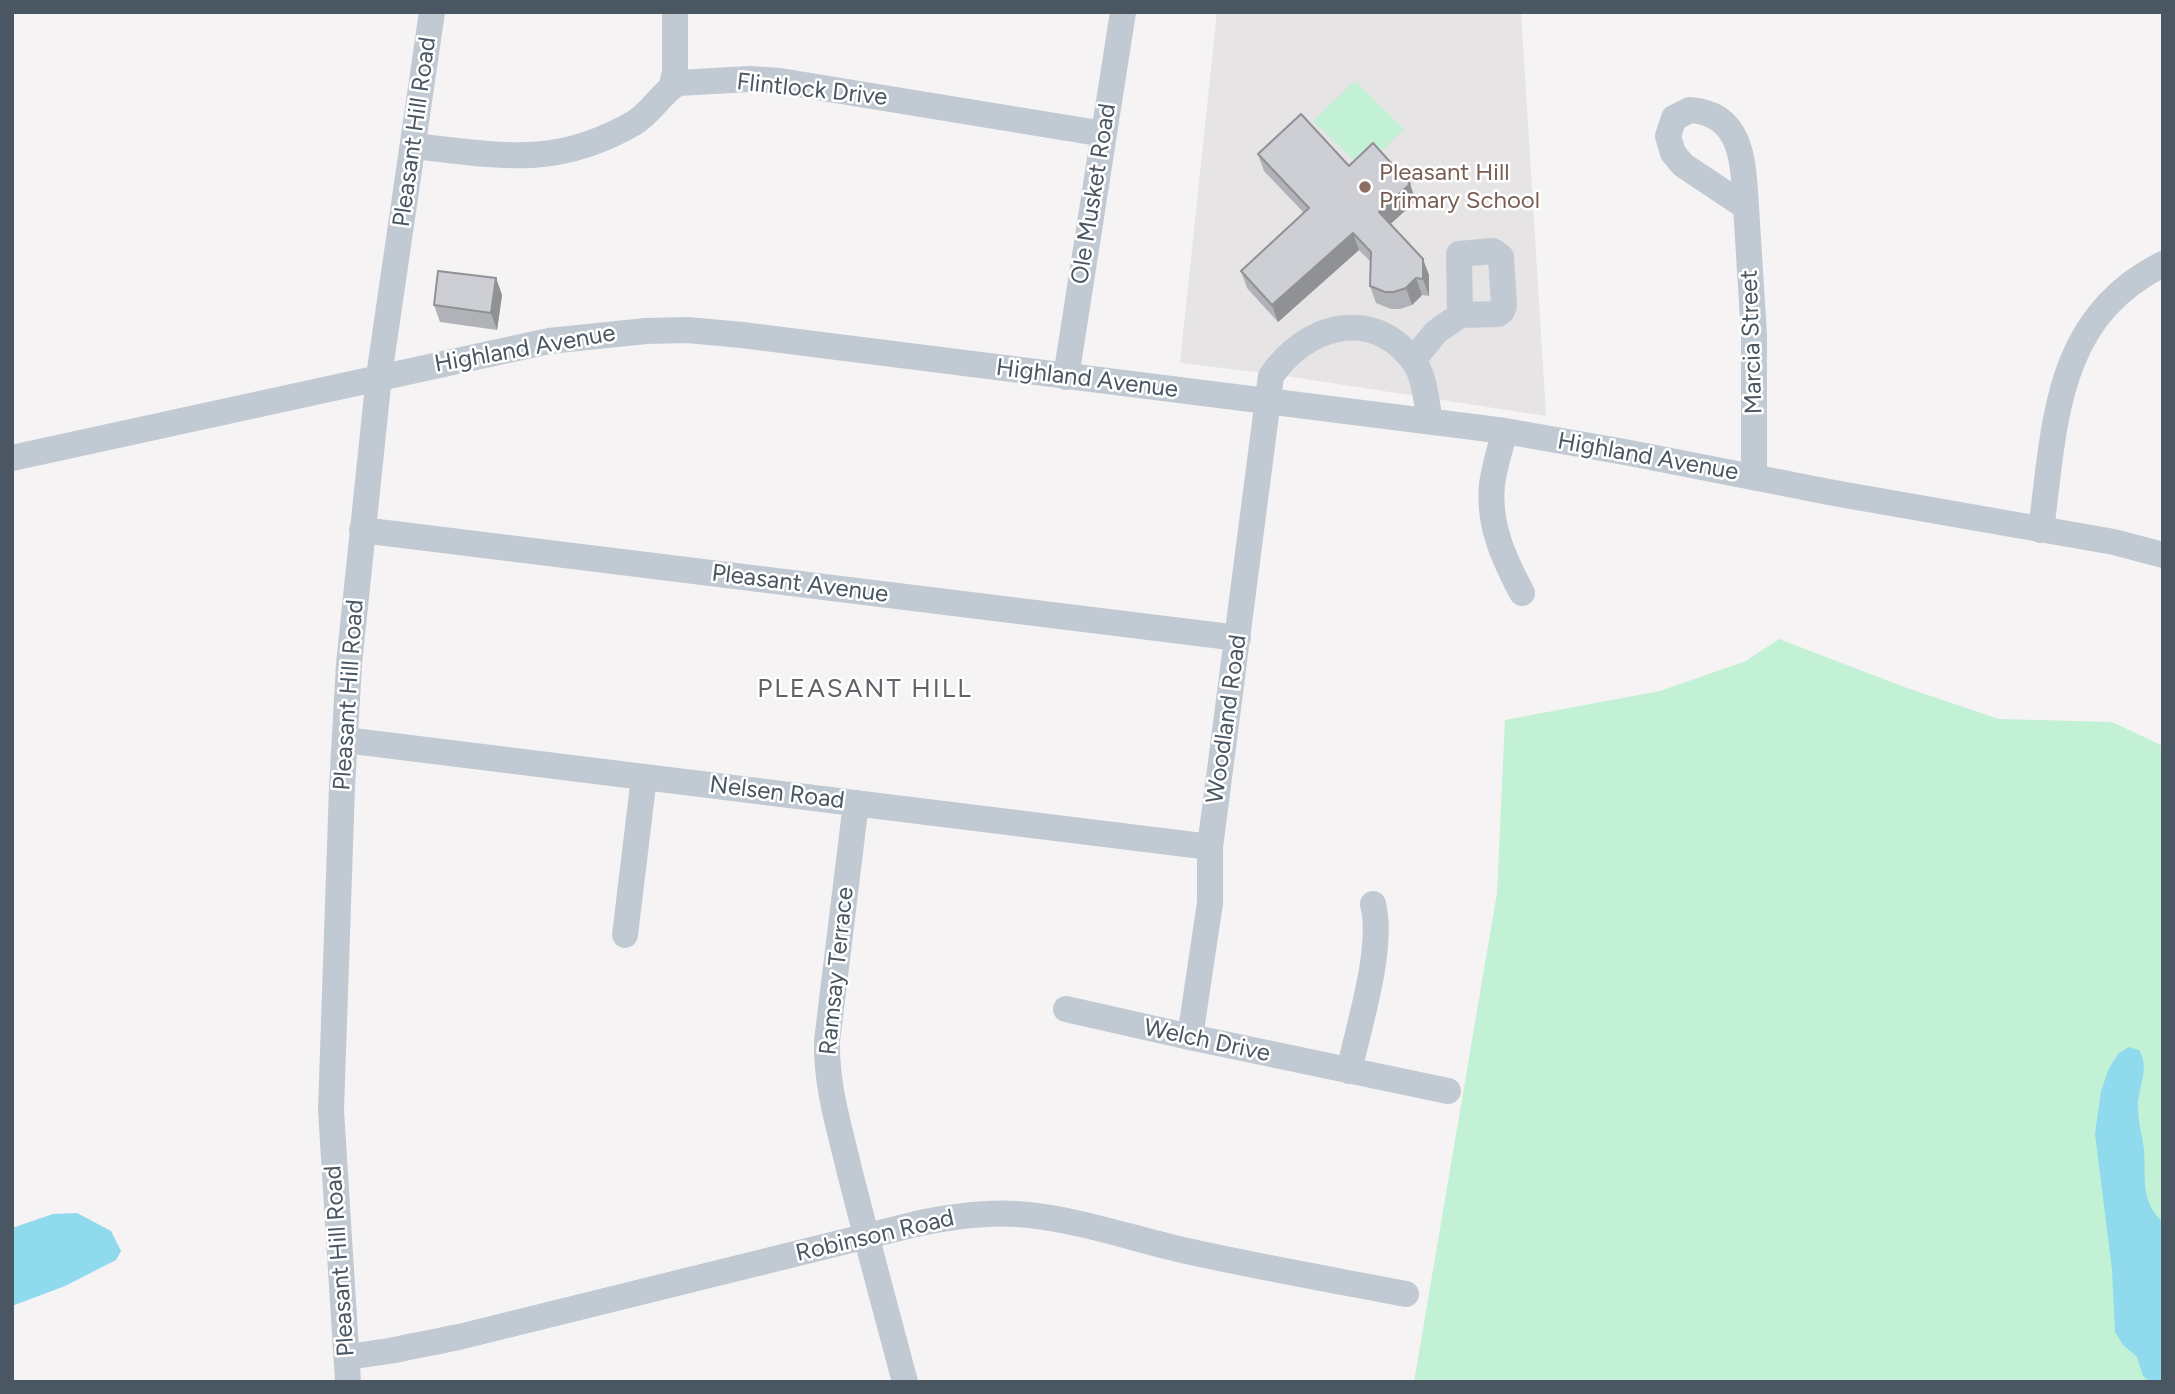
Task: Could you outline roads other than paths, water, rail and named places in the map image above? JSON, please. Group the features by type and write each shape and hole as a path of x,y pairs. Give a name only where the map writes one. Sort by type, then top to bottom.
{"street":[{"name":"Pleasant Hill Road","path":"348,1369 331,1110 345,740 362,530 379,376 432,12"},
{"path":"413,146 517,156 562,151 593,142 636,122 660,102 671,88 675,73 675,12"},
{"name":"Ole Musket Road","path":"1066,377 1123,12"},
{"name":"Flintlock Drive","path":"671,88 678,83 696,81 780,81 1104,134"},
{"name":"Marcia Street","path":"1746,206 1754,335 1754,477"},
{"path":"2041,530 2058,401 2071,360 2092,323 2106,306 2163,264"},
{"path":"1430,421 1424,391 1413,360 1436,332 1460,315"},
{"name":"Woodland Road","path":"1190,1037 1206,939 1210,903 1210,847 1272,376 1286,358 1323,333 1344,327 1360,327 1378,332 1413,360"},
{"name":"Highland Avenue","path":"12,458 549,341 617,332 667,330 742,335 1504,431 2114,542 2163,555"},
{"path":"1504,431 1492,483 1491,509 1504,561 1522,593"},
{"name":"Pleasant Avenue","path":"362,530 1238,638"},
{"name":"Nelsen Road","path":"345,740 1210,847"},
{"path":"625,935 644,776"},
{"name":"Ramsay Terrace","path":"856,803 827,1041 827,1067 866,1236 905,1382"},
{"path":"1349,1071 1371,970 1376,930 1373,904"},
{"name":"Welch Drive","path":"1066,1009 1448,1091"},
{"name":"Robinson Road","path":"348,1369 389,1351 459,1337 866,1236 951,1217 985,1213 1051,1219 1189,1251 1406,1294"}],"water":[{"path":"2129,1047 2139,1050 2144,1064 2138,1108 2147,1198 2163,1222 2162,1382 2151,1382 2143,1376 2137,1357 2123,1345 2115,1332 2112,1270 2095,1134 2101,1091 2109,1068 2119,1053"},
{"path":"77,1213 111,1231 121,1251 116,1260 65,1286 12,1306 12,1228 53,1214"}],"place":[{"name":"Pleasant Hill Primary School","path":"1365,187"}],"district":[{"name":"PLEASANT HILL","path":"865,689"}]}
